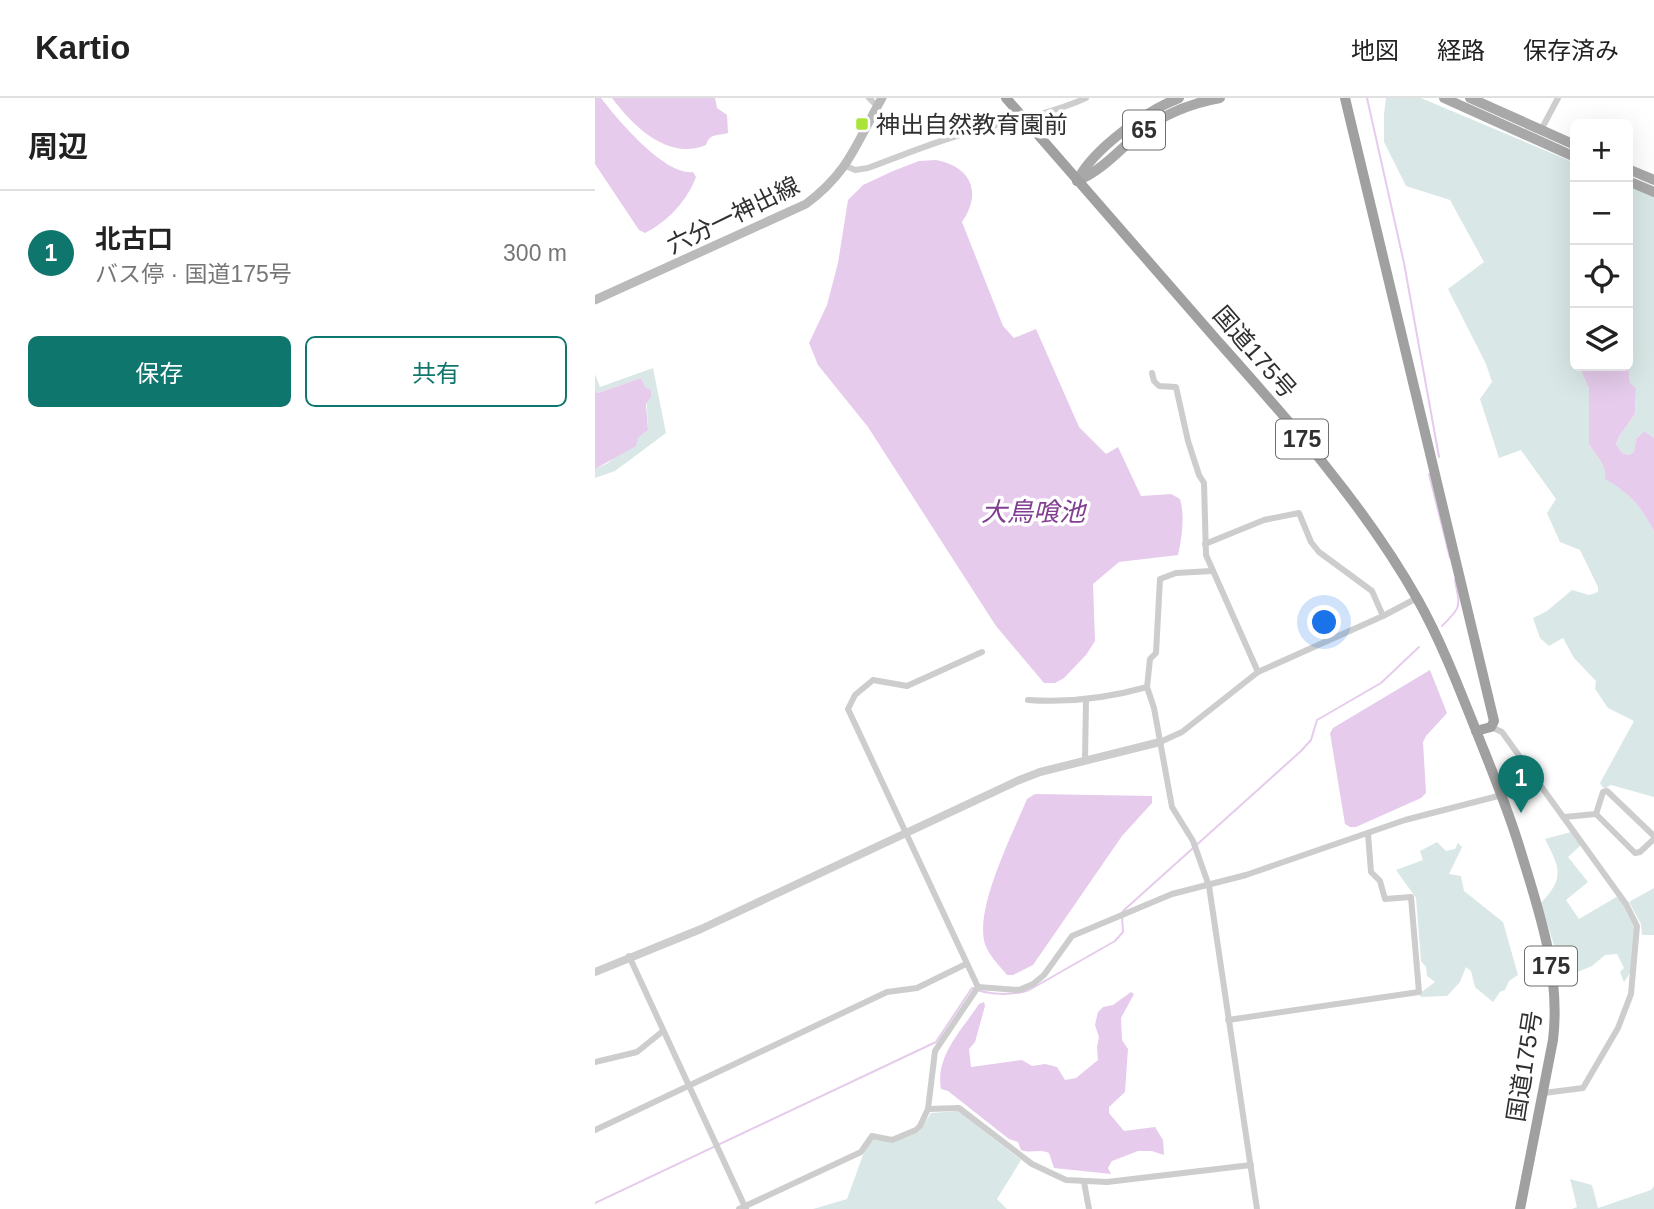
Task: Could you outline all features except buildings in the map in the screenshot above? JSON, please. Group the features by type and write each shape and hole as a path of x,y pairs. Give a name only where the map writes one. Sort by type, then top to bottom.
{"highway":[{"name":"国道175号","path":"1006,98 1254,382 1342,488 1368,522 1417,598 1451,667 1503,794 1540,914 1554,977 1555,1022 1544,1093 1520,1209"},
{"path":"1345,98 1494,721 1491,727 1476,731"}],"main road":[{"name":"65","path":"1077,181 1084,166 1131,125 1179,98"},
{"name":"65","path":"1077,181 1093,174 1153,123 1189,105 1220,98"},
{"path":"1444,98 1570,155"},
{"path":"1470,98 1570,143"},
{"name":"六分一神出線","path":"595,300 792,212 824,190 846,166 879,102"},
{"path":"1633,171 1654,180"},
{"path":"1630,182 1654,192"}],"street":[{"path":"869,98 879,102"},
{"path":"846,166 855,170 868,168 961,135 1068,106 1086,98"},
{"path":"1541,130 1558,98"},
{"path":"1152,373 1159,386 1176,387 1188,441 1204,483 1206,555 1258,672"},
{"path":"1205,544 1264,520 1299,513 1319,552 1372,592 1383,616"},
{"path":"1212,571 1176,573 1160,579 1156,653 1150,659 1147,687 1154,708 1172,807 1193,841 1209,886 1257,1209"},
{"path":"595,972 701,929 1029,777 1160,742 1182,732 1258,672 1417,598"},
{"path":"978,987 848,709 855,695 873,680 907,685 982,652"},
{"path":"1028,700 1063,703 1122,694 1147,687"},
{"path":"1085,761 1086,700"},
{"path":"1491,727 1502,732 1626,904 1637,926 1631,994 1618,1028 1583,1088 1544,1093"},
{"path":"1607,791 1654,837 1640,852 1635,853 1596,814 1603,792 1607,791"},
{"path":"978,987 1019,990 1033,984 1044,975 1072,936 1172,894 1209,886 1405,820 1503,794"},
{"path":"1564,817 1596,814"},
{"path":"1229,1020 1419,992 1411,897 1385,898 1380,881 1371,873 1368,834"},
{"path":"629,956 743,1208 861,1152 873,1136 892,1140 916,1130 928,1109 935,1051 978,987"},
{"path":"595,1130 887,992 916,988 966,964"},
{"path":"595,1062 638,1052 663,1031"},
{"path":"928,1109 959,1108 1032,1164 1066,1180 1107,1182 1251,1166"},
{"path":"1084,1182 1089,1209"}],"shaded area":[{"path":"1386,98 1421,98 1570,161 1570,371 1581,371 1589,389 1589,444 1603,464 1606,479 1635,501 1654,532 1654,797 1611,785 1604,789 1600,783 1634,721 1608,708 1595,689 1596,681 1574,658 1563,638 1549,646 1540,638 1533,618 1547,611 1572,590 1589,595 1598,592 1598,587 1580,550 1560,542 1547,513 1556,499 1521,450 1499,458 1480,399 1492,382 1486,364 1448,289 1484,262 1450,200 1406,186 1384,142"},
{"path":"1633,187 1654,196 1654,438 1644,431 1636,439 1634,452 1629,455 1622,453 1616,444 1635,414 1636,388 1630,383 1629,371 1633,371"},
{"path":"653,368 666,433 615,471 595,478 595,469 608,463 648,430 646,388 641,378 598,393 595,391 595,374 600,387"},
{"path":"1571,832 1581,845 1568,857 1588,882 1566,900 1579,919 1618,896 1633,918 1635,927 1632,970 1624,982 1620,972 1624,968 1617,954 1605,955 1592,966 1568,976 1565,981 1541,903 1554,886 1558,872 1545,839"},
{"path":"1437,842 1446,851 1455,849 1458,843 1462,847 1449,874 1461,876 1464,891 1503,922 1518,975 1509,981 1505,990 1500,992 1493,1002 1475,987 1471,971 1466,967 1460,982 1447,996 1421,997 1419,994 1435,982 1427,976 1426,967 1421,961 1416,898 1396,870 1423,860 1420,851"},
{"path":"1654,888 1654,935 1642,935 1641,924 1629,902"},
{"path":"959,1111 1021,1160 997,1199 1007,1209 813,1209 847,1199 863,1155 873,1138 891,1143 919,1132 931,1113"},
{"path":"1570,1179 1592,1185 1598,1208 1651,1190 1654,1186 1654,1209 1572,1209 1577,1207"}],"water":[{"path":"595,98 601,98 630,132 656,156 682,171 693,172 696,177 675,210 645,233 639,230 595,164"},
{"path":"612,98 715,98 717,108 727,115 728,133 712,137 706,145 692,149 665,145 641,129"},
{"name":"大鳥喰池","path":"936,160 958,169 970,183 971,201 962,222 1003,326 1014,338 1036,329 1079,427 1106,454 1118,447 1141,496 1171,494 1180,499 1182,506 1178,555 1119,562 1093,584 1095,641 1086,655 1064,678 1055,683 1044,683 996,626 868,427 818,365 809,343 827,305 838,263 848,200 863,185 893,171 919,161"},
{"path":"1581,371 1629,371 1630,383 1636,388 1635,414 1616,444 1622,453 1629,455 1634,452 1636,439 1644,431 1654,438 1654,532 1634,501 1605,479 1602,464 1589,444 1589,389"},
{"path":"641,378 646,388 651,390 651,397 646,404 648,430 638,438 636,446 595,469 595,391 598,393"},
{"path":"1430,670 1447,713 1423,742 1426,793 1421,798 1356,827 1350,827 1345,824 1330,733 1333,728"},
{"path":"1035,794 1152,796 1152,803 1122,836 1033,965 1013,975 1007,975 985,944 985,911 997,871 1027,799"},
{"path":"1131,992 1134,994 1121,1018 1122,1040 1128,1049 1125,1092 1109,1107 1109,1113 1124,1131 1155,1127 1163,1140 1164,1155 1152,1151 1138,1151 1112,1161 1108,1168 1111,1174 1054,1168 1049,1153 1021,1150 1018,1142 1009,1139 948,1091 941,1089 940,1077 946,1054 979,1004 984,1002 985,1006 975,1042 969,1049 971,1067 1022,1060 1032,1066 1045,1064 1057,1067 1065,1080 1076,1078 1098,1060 1099,1037 1095,1025 1098,1012"}],"waterway":[{"path":"1367,98 1404,263 1439,457"},
{"path":"1429,474 1450,558"},
{"path":"1442,626 1458,606 1455,580"},
{"path":"1123,911 1301,751 1311,740 1317,720 1381,683 1419,647"},
{"path":"595,1203 936,1042 972,988 1000,994 1029,990 1115,941 1123,932 1122,916"}],"place":[{"name":"神出自然教育園前","path":"862,124"},
{"name":"北古口","path":"1521,813"}]}
